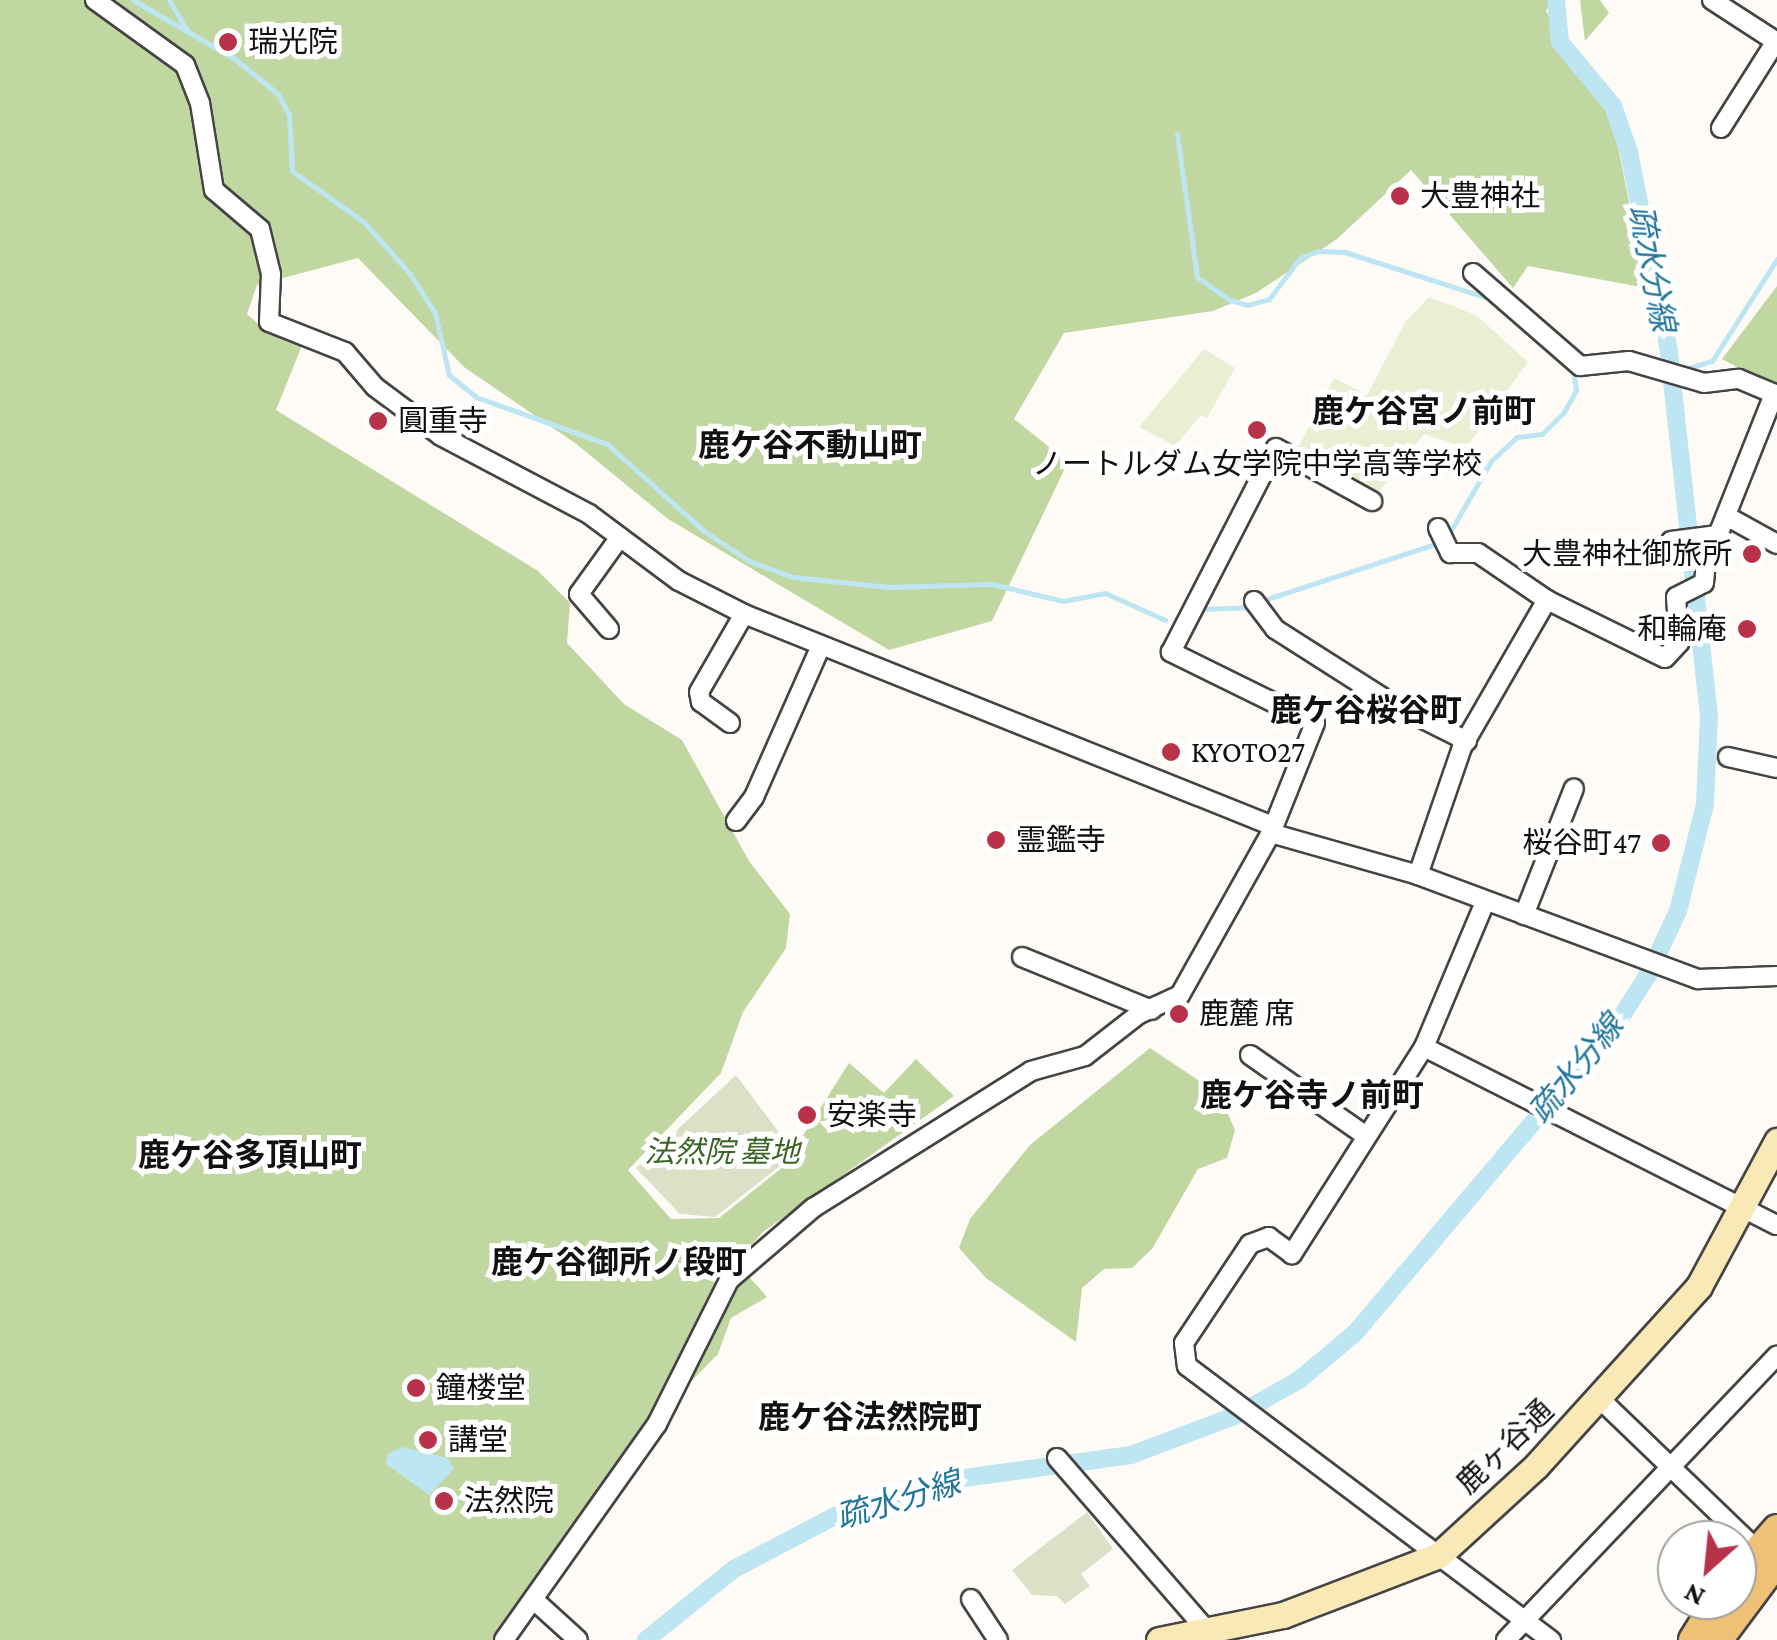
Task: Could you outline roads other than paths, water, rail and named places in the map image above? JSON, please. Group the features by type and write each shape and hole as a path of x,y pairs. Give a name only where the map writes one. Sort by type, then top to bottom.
{"main road":[{"path":"1718,1640 1769,1559 1777,1529"}],"street":[{"path":"95,0 184,65 200,103 214,190 260,228 271,274 269,322 345,352 375,387 441,436 620,537 680,581 820,648 990,708 1060,745 1272,829 1418,875 1654,964 1713,982 1777,976"},
{"path":"1712,0 1777,42 1721,128"},
{"path":"1440,536 1450,553 1478,553 1547,600 1665,658 1679,643 1676,597 1704,583 1687,541 1728,517 1776,394 1739,380 1704,383 1630,360 1580,366 1473,273"},
{"path":"504,1640 657,1424 728,1280 813,1208 1031,1070 1086,1056 1180,995 1272,829 1315,723 1171,652 1276,448 1372,501"},
{"path":"1728,517 1777,544"},
{"path":"609,629 579,594 620,537"},
{"path":"1418,875 1467,741 1547,600"},
{"path":"1256,604 1274,629 1391,703 1467,741"},
{"path":"730,723 701,702 700,692 744,614"},
{"path":"736,821 754,798 820,648"},
{"path":"1728,757 1777,768"},
{"path":"1524,915 1574,788"},
{"path":"1486,902 1424,1047 1292,1254 1268,1238 1250,1244 1184,1342 1188,1366 1552,1640"},
{"path":"1022,957 1152,1010"},
{"path":"1424,1047 1777,1226"},
{"path":"1250,1054 1366,1136"},
{"name":"鹿ヶ谷通","path":"1159,1640 1212,1637 1342,1596 1440,1555 1600,1400 1699,1286 1744,1210 1777,1141"},
{"path":"1506,1640 1777,1355"},
{"path":"1600,1400 1769,1559"},
{"path":"1062,1463 1212,1637"},
{"path":"971,1599 998,1640"},
{"path":"534,1600 578,1640"}],"water":[{"path":"402,1447 448,1458 454,1469 429,1495 386,1464 388,1454"}],"waterway":[{"path":"133,0 235,59 278,94 289,115 292,171 364,222 410,274 435,313 449,375 476,397 607,444 704,531 749,561 793,577 888,587 992,584 1063,601 1105,593 1165,620"},
{"path":"169,0 188,32"},
{"name":"疏水分線","path":"646,1640 734,1569 835,1516 949,1480 1131,1455 1235,1416 1299,1380 1355,1333 1618,1022 1649,973 1678,911 1705,804 1709,716 1669,351 1629,152 1613,106 1560,42 1556,0"},
{"path":"1177,134 1197,277 1230,300 1247,305 1269,299 1300,258 1318,251 1345,252 1491,299"},
{"path":"1685,369 1712,361 1777,259"},
{"path":"1628,353 1665,363"},
{"path":"1447,537 1491,461 1517,437 1542,434 1564,412 1576,390 1573,368"},
{"path":"1261,601 1438,543"},
{"path":"1205,609 1251,607"}],"place":[{"name":"瑞光院","path":"228,42"},
{"name":"大豊神社","path":"1400,196"},
{"name":"圓重寺","path":"378,421"},
{"name":"ノートルダム女学院中学高等学校","path":"1257,430"},
{"name":"大豊神社御旅所","path":"1752,554"},
{"name":"和輪庵","path":"1747,629"},
{"name":"KYOTO27","path":"1171,752"},
{"name":"霊鑑寺","path":"996,840"},
{"name":"桜谷町47","path":"1661,843"},
{"name":"鹿麓 席","path":"1179,1014"},
{"name":"安楽寺","path":"807,1115"},
{"name":"鐘楼堂","path":"416,1388"},
{"name":"講堂","path":"428,1440"},
{"name":"法然院","path":"444,1501"}],"district":[{"name":"鹿ケ谷宮ノ前町","path":"1424,411"},
{"name":"鹿ケ谷不動山町","path":"810,445"},
{"name":"鹿ケ谷桜谷町","path":"1366,710"},
{"name":"鹿ケ谷寺ノ前町","path":"1312,1095"},
{"name":"鹿ケ谷多頂山町","path":"250,1155"},
{"name":"鹿ケ谷御所ノ段町","path":"619,1262"},
{"name":"鹿ケ谷法然院町","path":"870,1417"}],"park label":[{"name":"法然院 墓地","path":"722,1152"}]}
